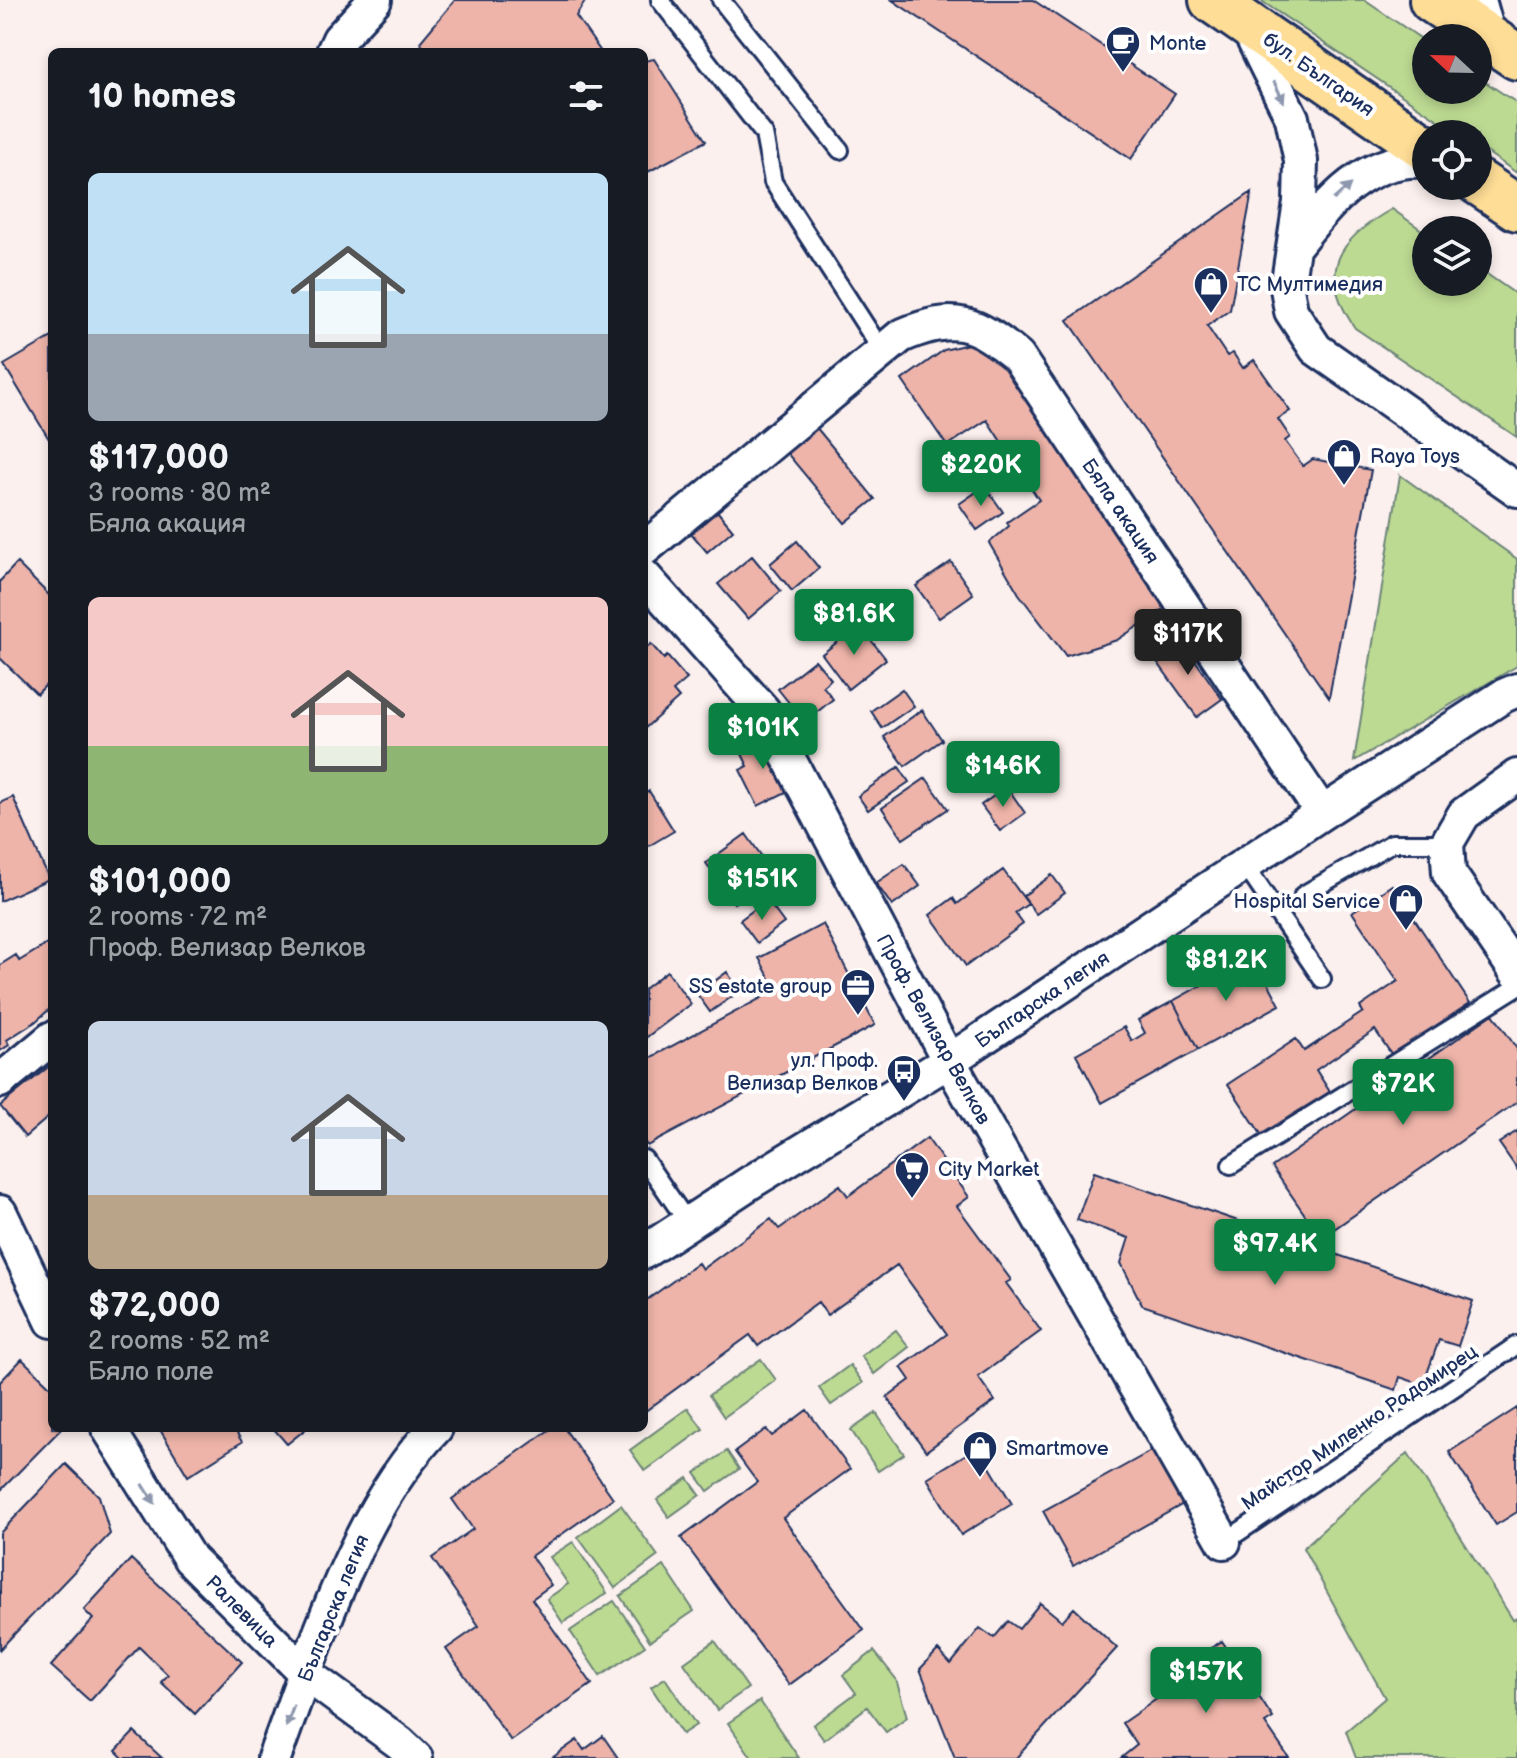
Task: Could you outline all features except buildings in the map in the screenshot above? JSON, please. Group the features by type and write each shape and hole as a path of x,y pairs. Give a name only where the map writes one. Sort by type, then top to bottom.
{"main road":[{"path":"1432,0 1495,32"},
{"name":"бул. България","path":"1228,11 1412,138"},
{"path":"1492,191 1517,208"}],"street":[{"path":"335,48 339,39 375,0"},
{"path":"1228,11 1292,118 1301,161 1300,202 1287,288 1291,311 1316,349 1517,490"},
{"path":"1291,250 1345,187 1374,169 1412,163"},
{"name":"Бяла акация","path":"648,546 901,336 926,325 960,322 991,334 1018,357 1322,813"},
{"name":"Проф. Велизар Велков","path":"648,581 763,710 949,1061 1224,1542"},
{"name":"Българска легия","path":"648,1249 751,1182 949,1061 1322,813 1517,690"},
{"path":"1517,776 1464,814 1447,843 1449,873 1517,973"},
{"path":"0,1081 48,1041"},
{"path":"0,1212 48,1313"},
{"name":"Ралевица","path":"111,1432 190,1559 306,1674 416,1758"},
{"name":"Българска легия","path":"274,1758 360,1538 415,1450 432,1432"}],"lane":[{"path":"660,0 764,134 773,182 882,351"},
{"path":"721,0 840,150"},
{"path":"1303,895 1392,843 1447,843"},
{"path":"1244,864 1322,979"},
{"path":"1231,1165 1517,987"},
{"path":"648,1165 688,1223"},
{"name":"Майстор Миленко Радомирец","path":"1224,1542 1517,1345"}],"green space":[{"path":"1260,0 1364,0 1412,33 1412,102"},
{"path":"1492,86 1517,103 1517,173 1492,156 1492,120 1438,120 1414,104 1492,104"},
{"path":"1392,209 1412,223 1412,296 1492,296 1492,278 1517,295 1517,437 1355,328 1343,308 1335,274 1346,245 1373,220"},
{"path":"1400,475 1517,559 1517,666 1354,761"},
{"path":"896,1330 909,1347 874,1374 861,1356"},
{"path":"761,1359 776,1380 724,1417 709,1395"},
{"path":"850,1365 863,1383 831,1405 819,1388"},
{"path":"688,1408 703,1429 645,1471 630,1450"},
{"path":"876,1413 904,1454 878,1471 851,1430"},
{"path":"727,1451 739,1469 708,1491 695,1473"},
{"path":"1408,1453 1513,1620 1517,1618 1517,1758 1356,1758 1346,1731 1385,1698 1303,1548"},
{"path":"688,1478 700,1495 669,1517 657,1500"},
{"path":"621,1505 658,1556 615,1588 578,1537"},
{"path":"573,1542 607,1593 563,1623 547,1599 568,1584 550,1557"},
{"path":"664,1566 694,1611 650,1641 620,1596"},
{"path":"614,1601 645,1646 600,1676 570,1631"},
{"path":"715,1641 748,1688 717,1710 684,1663"},
{"path":"874,1651 896,1679 907,1717 886,1732 867,1707 824,1740 813,1725 856,1693 843,1675"},
{"path":"665,1678 696,1725 682,1734 651,1687"},
{"path":"760,1701 799,1758 752,1758 728,1723"}],"place":[{"name":"Monte","path":"1123,74"},
{"name":"ТС Мултимедия","path":"1211,315"},
{"name":"Raya Toys","path":"1344,487"},
{"name":"Hospital Service","path":"1406,932"},
{"name":"SS estate group","path":"858,1017"},
{"name":"ул. Проф. Велизар Велков","path":"904,1103"},
{"name":"City Market","path":"912,1200"},
{"name":"Smartmove","path":"980,1479"}]}
